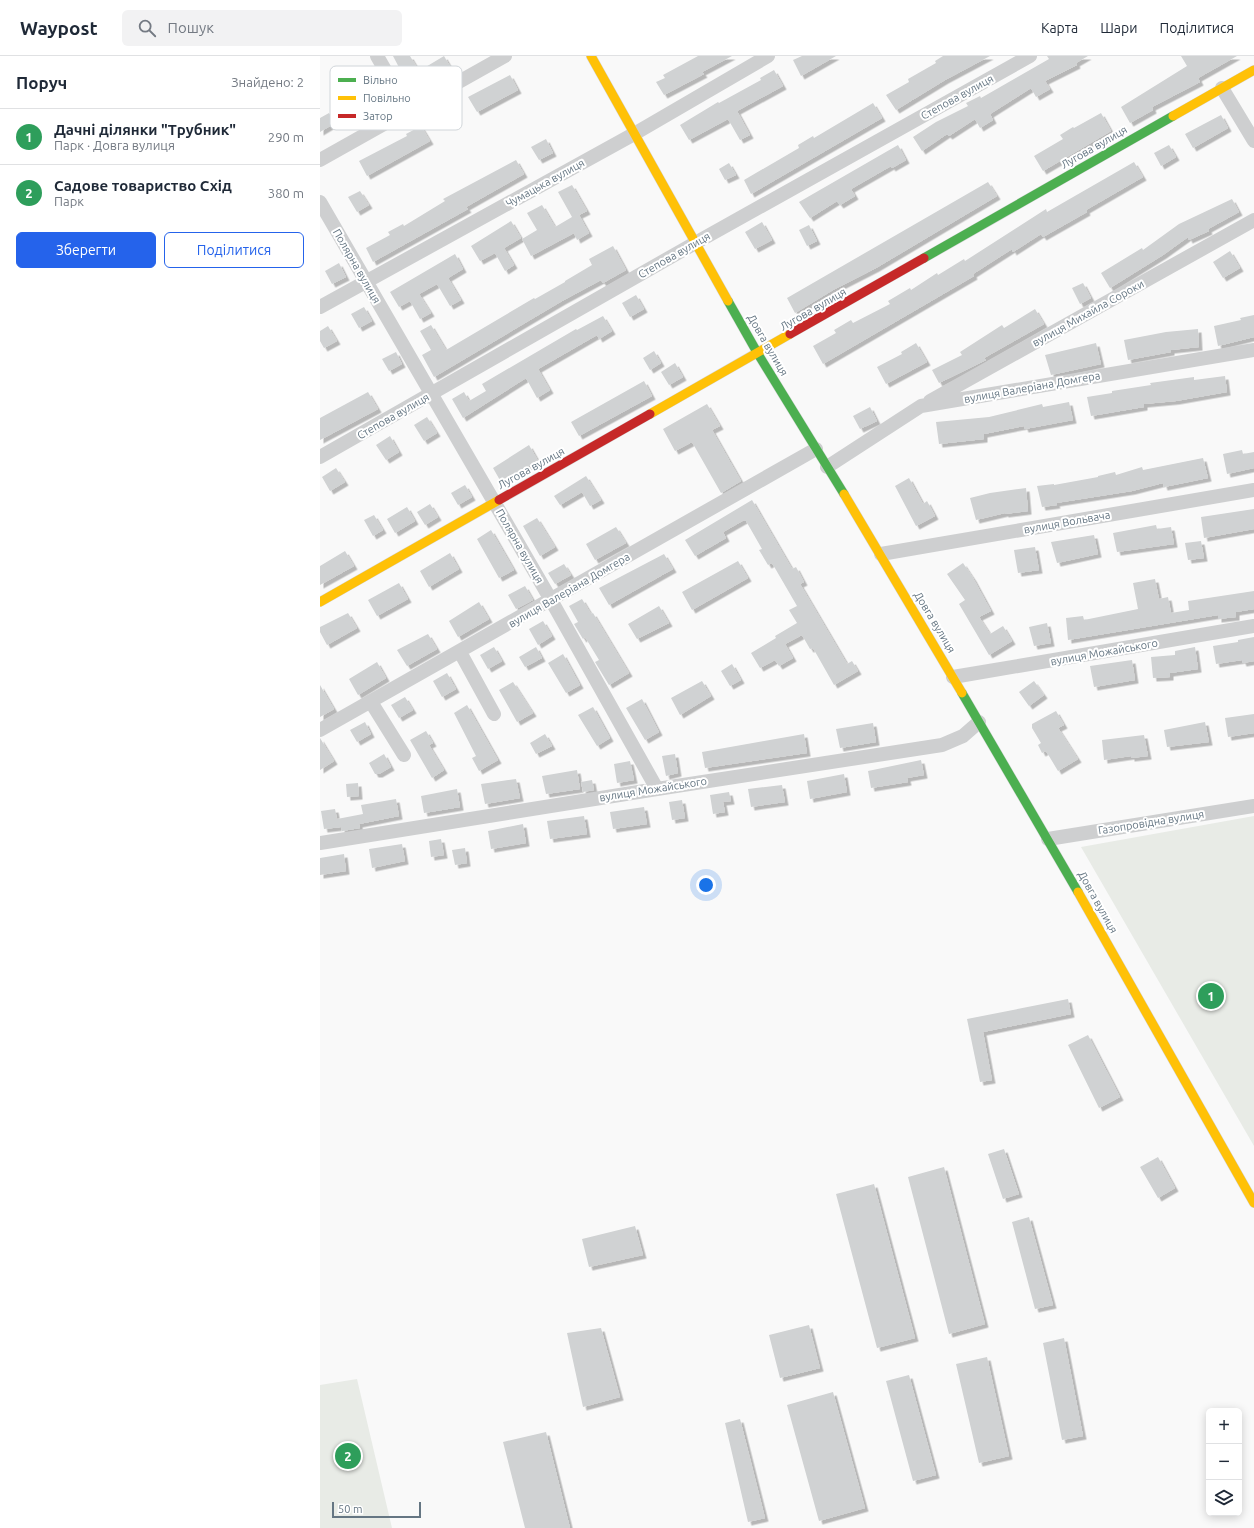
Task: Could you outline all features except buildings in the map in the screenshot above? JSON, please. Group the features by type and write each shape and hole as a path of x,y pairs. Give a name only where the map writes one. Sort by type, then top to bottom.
{"street":[{"path":"377,56 383,66"},
{"path":"462,80 505,56"},
{"name":"Довга вулиця","path":"591,56 634,134 697,242 758,354 881,554 954,677 1048,839 1254,1202"},
{"name":"Чумацька вулиця","path":"320,307 634,134 768,56"},
{"name":"Степова вулиця","path":"320,457 697,242 1030,56"},
{"name":"Лугова вулиця","path":"320,602 758,354 1254,70"},
{"path":"1222,88 1254,141"},
{"path":"320,160 373,130"},
{"name":"Полярна вулиця","path":"320,202 551,600 657,789"},
{"name":"вулиця Михайла Сороки","path":"921,406 1254,220"},
{"name":"вулиця Валеріана Домгера","path":"828,467 921,406 1254,350"},
{"name":"вулиця Валеріана Домгера","path":"320,730 816,449"},
{"name":"вулиця Вольвача","path":"881,554 1254,490"},
{"name":"вулиця Можайського","path":"954,677 1254,626"},
{"path":"460,652 494,714"},
{"path":"371,702 404,755"},
{"name":"вулиця Можайського","path":"320,843 942,745 963,736 979,722"},
{"name":"Газопровідна вулиця","path":"1048,839 1254,806"}],"shaded area":[{"path":"1254,816 1254,1146 1081,847"},
{"path":"357,1379 392,1528 320,1528 320,1385"}],"traffic: fast":[{"path":"924,258 1173,116"},
{"path":"728,301 758,354 844,494"},
{"path":"962,693 1078,892"}],"traffic: slow":[{"path":"591,56 728,301"},
{"path":"1173,116 1254,70"},
{"path":"650,414 790,334"},
{"path":"844,494 962,693"},
{"path":"320,602 499,500"},
{"path":"1078,892 1254,1203"}],"traffic: jam":[{"path":"790,334 924,258"},
{"path":"499,500 650,414"}],"place":[{"name":"Дачні ділянки \"Трубник\"","path":"1211,996"},
{"name":"Садове товариство Схід","path":"348,1456"}]}
